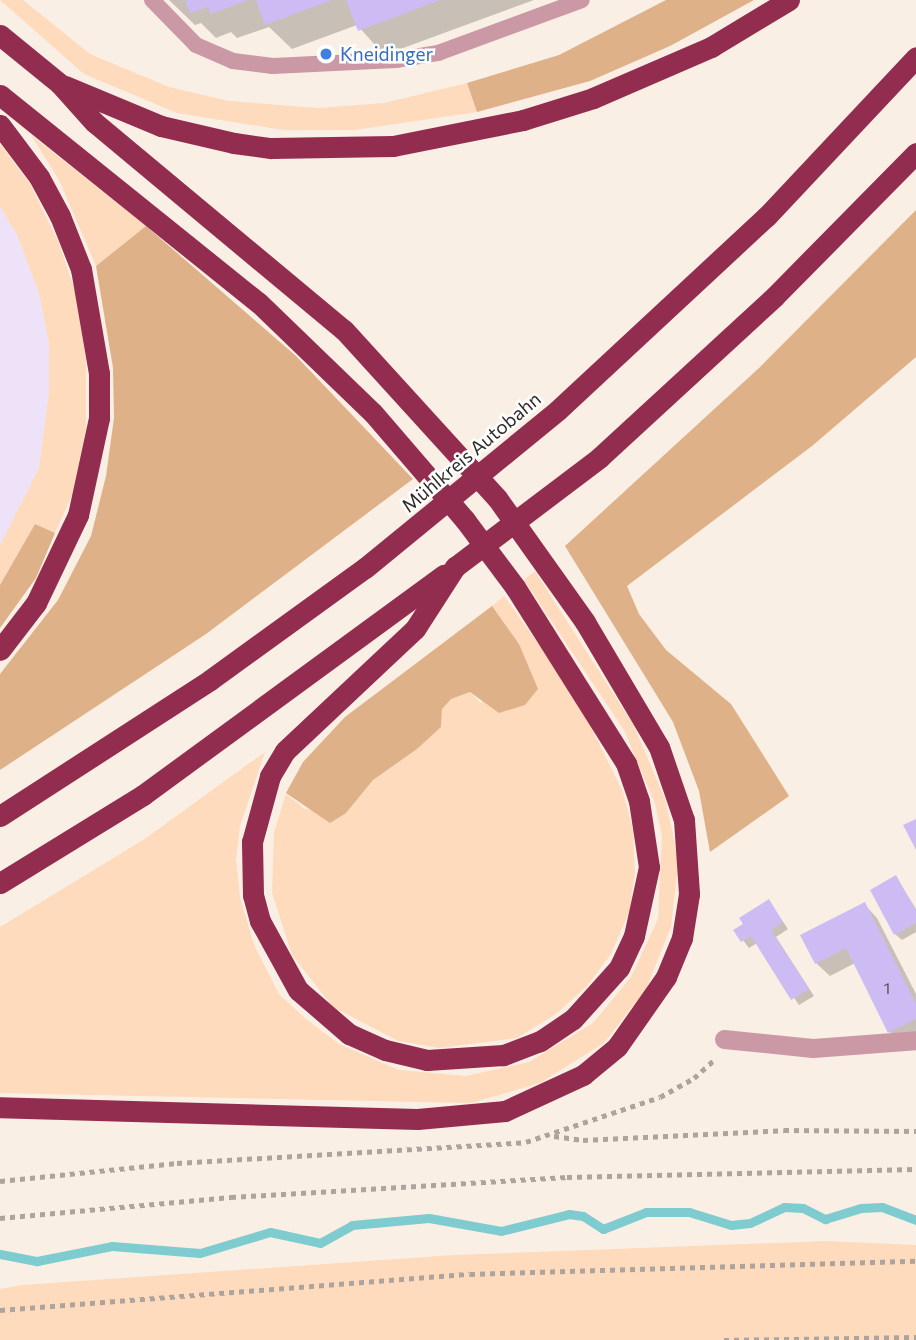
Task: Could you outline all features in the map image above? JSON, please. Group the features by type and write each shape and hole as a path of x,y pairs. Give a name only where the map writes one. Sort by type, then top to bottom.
{"highway":[{"path":"60,84 161,126 234,143 271,148 393,146 523,120 593,98 711,47 789,0"},
{"path":"0,35 60,84 94,122 344,330 497,498 586,622 659,747 684,820 689,894 682,937 666,977 631,1030 583,1075 505,1111 417,1119 0,1107"},
{"name":"Mühlkreis Autobahn","path":"0,816 179,702 365,568 558,410 766,217 916,57"},
{"path":"0,95 259,303 373,413 466,520 515,587 580,684 626,764 639,801 649,867 635,936 619,968 573,1019 540,1041 503,1055 427,1060 385,1050 349,1034 298,990 282,967 253,895 252,842 258,810 285,751 415,629 455,567"},
{"path":"0,125 60,216 81,269 99,373 99,418 78,515 36,603 0,650"},
{"path":"0,883 143,795 397,610 599,458 775,296 916,153"}],"street":[{"path":"724,1039 797,1048 916,1040"}],"lane":[{"path":"152,0 172,26 196,45 233,61 273,66 396,60 438,53 582,0"}],"path":[{"path":"553,1135 583,1140 784,1130 916,1131"},
{"path":"0,1218 231,1197 568,1177 916,1169"},
{"path":"0,1310 470,1274 916,1261"},
{"path":"724,1340 916,1338"}],"shaded area":[{"path":"0,0 23,0 90,54 169,87 229,101 319,108 384,103 467,83 477,112 355,130 283,130 177,113 84,74"},
{"path":"666,0 754,0 670,46 590,81 477,112 467,83 559,55"},
{"path":"31,135 146,226 96,266 59,180"},
{"path":"0,144 30,184 58,241 76,294 86,360 86,429 72,495 55,533 35,524 0,585 0,545 39,468 49,392 49,345 39,293 17,235 0,206"},
{"path":"0,206 17,235 39,293 49,345 49,392 39,468 0,545"},
{"path":"916,210 916,357 812,446 627,586 639,614 666,650 731,704 789,796 710,852 699,791 673,722 565,546 759,368"},
{"path":"146,226 296,356 413,479 206,634 0,770 0,674 58,600 91,536 106,476 114,418 113,368 96,266"},
{"path":"35,524 55,533 36,578 0,628 0,585"},
{"path":"535,571 634,726 665,799 678,866 671,927 646,989 604,1043 540,1083 471,1103 0,1093 0,927 143,840 265,752 240,826 236,860 240,897 254,945 279,994 306,1019 339,1044 399,1070 466,1076 529,1062 593,1023 631,977 658,919 662,836 655,804 624,730 524,580"},
{"path":"504,596 575,695 623,792 633,831 635,873 629,912 611,954 587,986 556,1014 517,1038 439,1048 398,1041 333,1007 292,955 272,893 274,832 286,794 305,809 346,813 373,780 417,749 441,727 442,709 450,699 470,692 481,703 519,644 492,606"},
{"path":"492,606 519,644 538,689 525,705 499,713 470,692 451,699 442,709 441,727 417,749 373,780 346,813 330,823 286,793 303,762 345,717"},
{"path":"826,1241 916,1245 916,1340 0,1340 0,1289 22,1285 454,1255"}],"building":[{"path":"185,0 248,0 211,14 208,7 190,13"},
{"path":"256,0 332,0 265,25"},
{"path":"346,0 440,0 358,31"},
{"path":"916,819 916,850 903,825"},
{"path":"896,875 916,911 916,923 894,935 870,890"},
{"path":"769,899 783,922 771,930 809,989 791,1000 751,936 741,942 733,930 743,924 739,918"},
{"path":"865,902 916,1004 916,1019 888,1033 846,948 815,964 800,935"}],"waterway":[{"path":"0,1254 37,1261 112,1246 200,1253 270,1232 320,1243 352,1225 429,1218 501,1231 569,1214 583,1216 603,1229 646,1212 689,1212 731,1225 750,1223 784,1207 803,1208 825,1219 861,1208 882,1207 916,1220"}],"place":[{"name":"Kneidinger","path":"326,54"}]}
